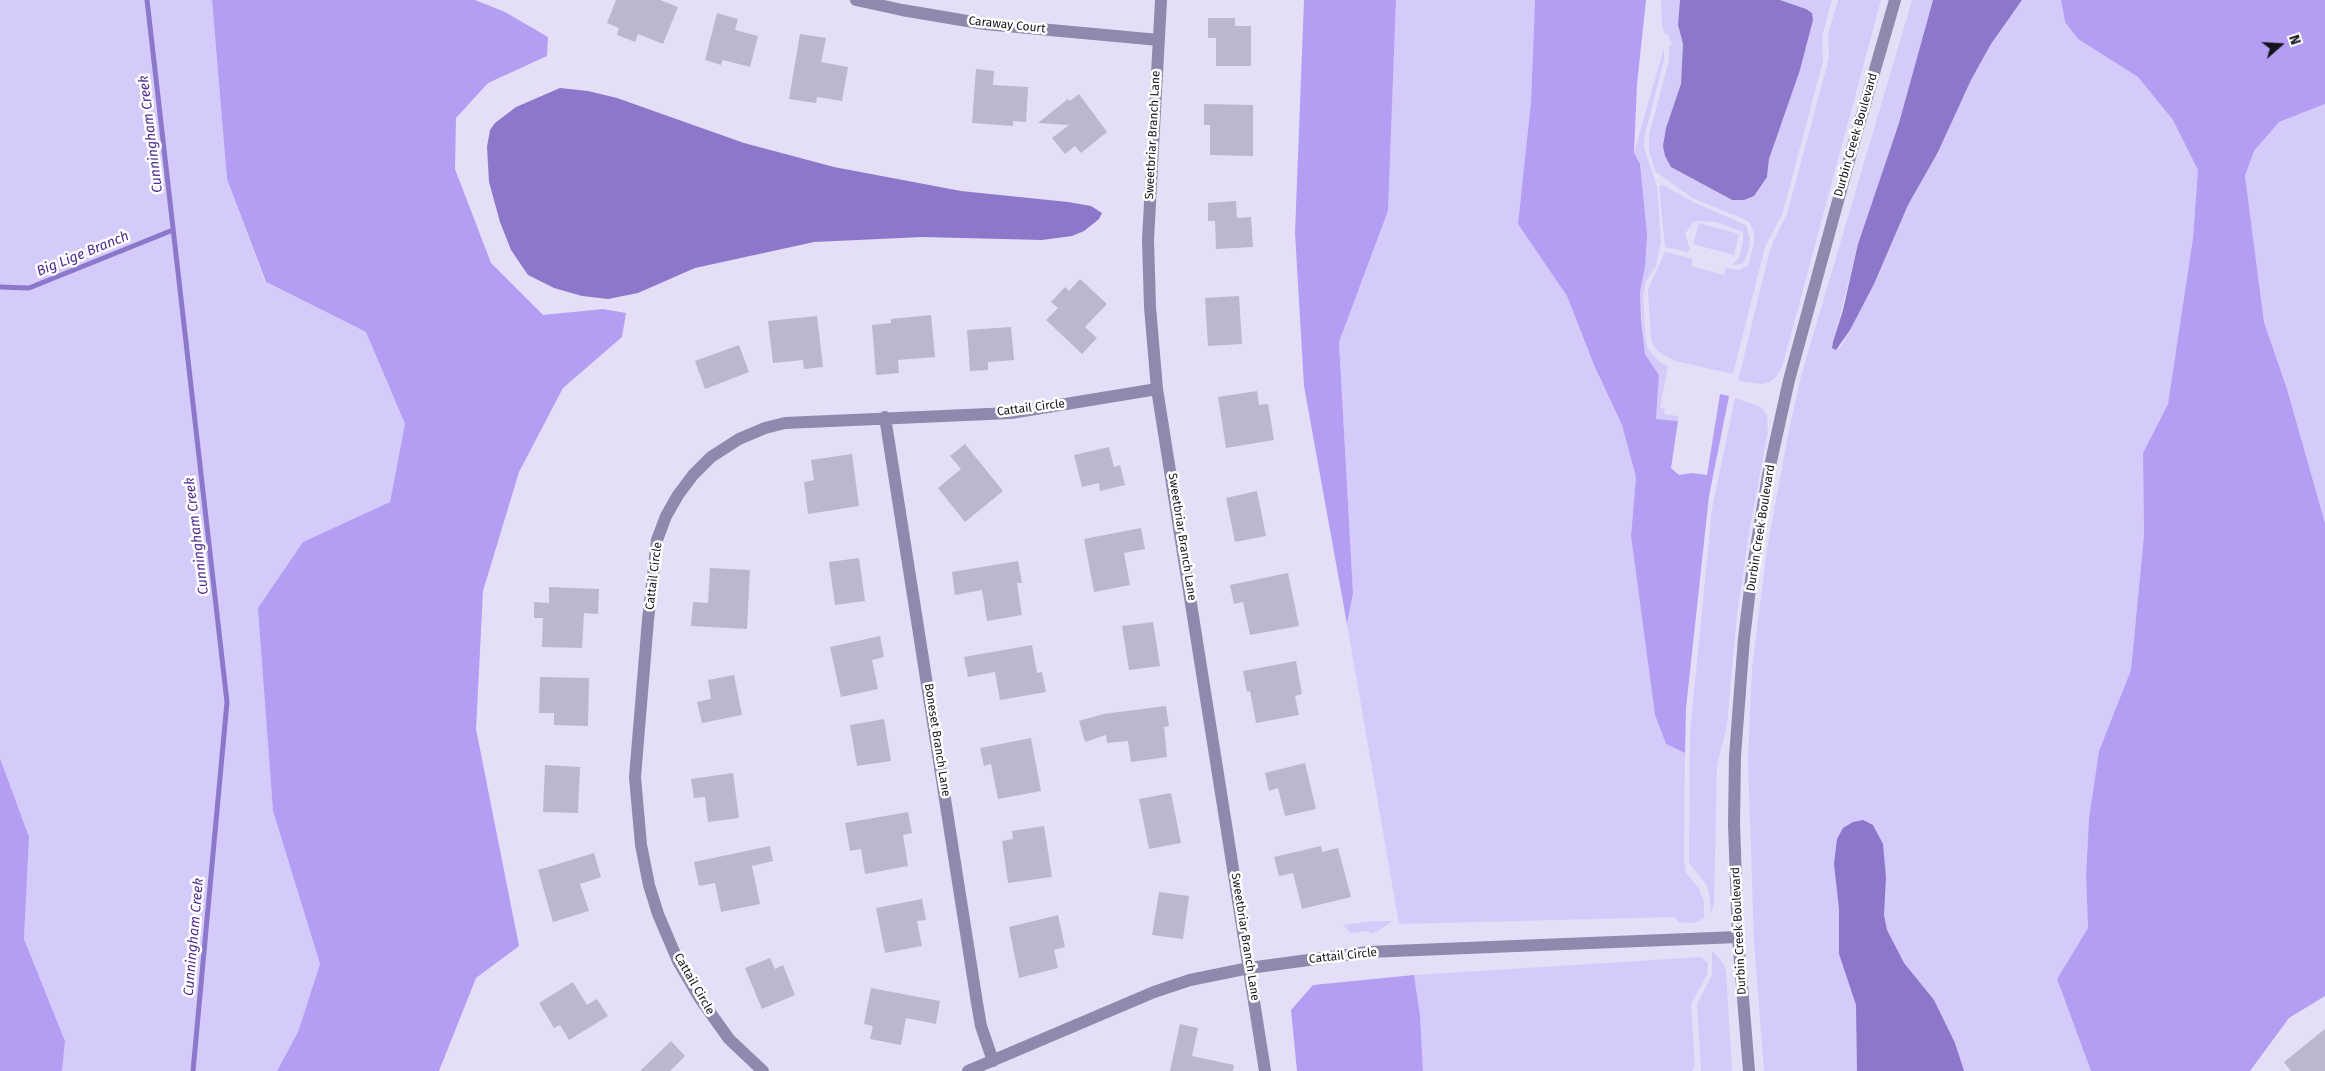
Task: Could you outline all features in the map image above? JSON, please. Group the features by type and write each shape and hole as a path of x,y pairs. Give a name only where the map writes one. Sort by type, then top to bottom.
{"street":[{"name":"Caraway Court","path":"856,0 985,24 1159,40"},
{"name":"Sweetbriar Branch Lane","path":"1161,0 1148,240 1150,307 1157,389 1265,1071"},
{"name":"Durbin Creek Boulevard","path":"1748,1071 1738,937 1734,824 1735,756 1744,638 1768,475 1789,380 1895,0"},
{"name":"Cattail Circle","path":"763,1071 729,1039 699,997 678,961 656,906 641,845 635,777 657,540 666,516 678,494 711,457 739,439 765,428 785,423 885,417 1011,413 1157,389"},
{"name":"Boneset Branch Lane","path":"885,417 977,1003 981,1026 993,1061"},
{"name":"Cattail Circle","path":"968,1071 1154,992 1190,980 1249,968 1368,952 1738,937"}],"shaded area":[{"path":"0,0 212,0 227,179 265,282 366,332 405,424 390,502 303,542 267,713 273,811 320,964 298,1032 277,1071 62,1071 65,1041 24,939 29,837 0,758"},
{"path":"212,0 475,0 505,12 548,37 547,56 488,83 456,118 455,169 491,263 543,315 603,309 626,313 622,337 563,388 519,472 483,591 476,729 519,946 476,978 439,1071 277,1071 298,1032 320,964 273,811 258,608 303,542 390,502 405,424 366,332 266,282 227,179"},
{"path":"1304,0 1396,0 1388,211 1339,342 1353,593 1347,624 1304,386 1295,233"},
{"path":"1396,0 1535,0 1531,102 1518,224 1567,296 1594,365 1622,425 1636,477 1631,536 1655,715 1666,744 1685,753 1684,859 1686,873 1698,887 1704,901 1704,918 1695,923 1678,922 1675,917 1399,924 1347,624 1353,593 1339,342 1388,211"},
{"path":"1535,0 1646,0 1637,84 1634,153 1640,164 1647,235 1645,267 1640,292 1641,318 1645,354 1659,375 1656,419 1678,421 1671,468 1679,475 1692,473 1707,475 1720,394 1729,396 1709,496 1686,708 1685,753 1666,744 1655,715 1631,536 1636,477 1622,425 1594,365 1567,296 1518,224 1531,102"},
{"path":"1661,0 1680,0 1678,25 1683,44 1681,84 1666,129 1665,156 1671,167 1731,200 1767,177 1769,159 1800,70 1813,20 1806,9 1780,0 1832,0 1822,36 1823,61 1783,212 1765,247 1733,374 1675,361 1657,351 1651,340 1648,289 1665,252 1693,259 1691,266 1724,275 1726,268 1739,270 1748,265 1754,244 1754,233 1750,223 1692,198 1656,172 1649,151 1649,135 1669,60 1669,46 1672,45 1668,34 1665,34 1662,26"},
{"path":"1680,0 1780,0 1812,13 1813,20 1800,70 1769,159 1767,177 1754,196 1744,200 1732,200 1671,167 1665,156 1663,146 1666,128 1681,84 1683,44 1678,25"},
{"path":"1838,0 1881,0 1783,364 1777,376 1770,382 1761,384 1738,381 1769,254 1787,214 1827,66 1829,56 1828,35"},
{"path":"1912,0 1933,0 1899,123 1858,244 1832,348 1836,350 1841,347 1908,205 1938,152 1971,80 1991,44 2022,0 2061,0 2065,22 2078,39 2138,77 2173,120 2198,170 2193,238 2168,404 2143,453 2144,535 2131,670 2099,751 2089,818 2086,875 2088,928 2057,979 2091,1071 1764,1071 1754,942 1748,761 1752,668 1767,549 1801,376"},
{"path":"1933,0 2022,0 1991,44 1971,80 1938,152 1908,205 1874,284 1850,330 1836,350 1832,348 1833,342 1843,310 1858,244 1899,123"},
{"path":"2061,0 2325,0 2325,104 2279,122 2254,151 2245,176 2264,322 2287,389 2325,523 2325,996 2289,1018 2250,1071 2091,1071 2057,979 2088,928 2086,875 2089,818 2099,751 2131,670 2144,535 2143,453 2168,404 2193,238 2198,170 2173,120 2138,77 2078,39 2065,22"},
{"path":"1664,48 1664,60 1645,134 1644,147 1657,187 1661,242 1656,266 1646,281 1643,295 1648,349 1660,362 1668,366 1660,408 1665,409 1664,414 1678,416 1678,421 1656,419 1659,375 1645,354 1640,292 1645,267 1634,153"},
{"path":"560,88 588,91 617,98 744,143 834,167 961,191 1068,202 1091,206 1102,213 1099,219 1084,231 1072,236 1042,240 922,237 814,242 695,268 638,293 608,299 582,296 554,288 528,275 511,250 500,222 489,182 487,147 490,130 495,123 516,107"},
{"path":"2325,104 2325,523 2287,389 2264,322 2245,176 2254,151 2279,122"},
{"path":"1663,185 1693,202 1746,225 1750,239 1746,258 1742,264 1732,265 1739,258 1743,242 1743,232 1716,222 1693,222 1685,234 1690,249 1687,252 1665,247 1659,186"},
{"path":"1699,223 1739,234 1734,255 1693,244"},
{"path":"1735,398 1761,407 1767,415 1768,432 1750,526 1737,615 1727,725 1717,765 1714,904 1711,914 1709,892 1706,884 1689,863 1690,732 1712,509"},
{"path":"0,758 29,837 24,939 65,1041 62,1071 0,1071"},
{"path":"1863,820 1873,825 1883,844 1886,877 1884,915 1887,930 1904,963 1934,1000 1955,1043 1964,1071 1857,1071 1856,1005 1839,954 1839,909 1834,864 1837,839 1843,828 1853,822"},
{"path":"1373,921 1393,921 1373,934 1367,931 1351,933 1343,925"},
{"path":"1712,950 1723,963 1726,971 1732,1071 1701,1071 1697,1004 1712,975"},
{"path":"1701,957 1708,963 1707,975 1691,1004 1695,1066 1692,1071 1423,1071 1420,1015 1414,975"},
{"path":"1414,975 1420,1015 1423,1071 1297,1071 1291,1010 1313,985"}],"building":[{"path":"616,0 660,0 678,7 663,44 638,34 635,42 617,35 619,28 607,23"},
{"path":"717,13 738,19 735,30 758,36 750,67 723,60 721,65 705,60"},
{"path":"1208,18 1235,18 1235,26 1251,26 1251,66 1216,66 1216,38 1208,38"},
{"path":"800,34 826,38 821,62 848,67 842,101 817,97 816,103 789,99"},
{"path":"976,69 994,71 993,85 1028,87 1026,122 1013,121 1013,126 972,123"},
{"path":"1079,94 1107,132 1081,153 1075,146 1065,154 1052,138 1069,125 1038,123 1068,99 1070,101"},
{"path":"1204,104 1253,105 1253,156 1210,155 1210,125 1204,125"},
{"path":"1236,201 1237,218 1251,217 1253,247 1216,249 1215,221 1208,221 1208,203"},
{"path":"1080,279 1107,304 1085,327 1097,338 1082,354 1046,320 1058,308 1051,302 1065,287 1069,291"},
{"path":"1239,296 1242,344 1208,346 1205,298"},
{"path":"931,315 935,357 898,360 899,373 876,375 872,325 891,323 891,319"},
{"path":"817,316 823,367 804,369 803,360 773,363 768,321"},
{"path":"1011,327 1014,360 988,362 988,370 970,371 967,330"},
{"path":"739,345 749,372 705,389 695,361"},
{"path":"1257,391 1259,405 1268,404 1274,440 1226,448 1218,397"},
{"path":"965,444 1003,491 965,522 938,488 961,469 950,456"},
{"path":"1109,447 1114,467 1120,465 1125,485 1100,491 1099,483 1082,487 1074,455"},
{"path":"852,454 859,506 808,514 804,482 814,480 811,460"},
{"path":"1257,491 1266,536 1235,542 1226,498"},
{"path":"1141,528 1145,549 1124,553 1130,585 1094,592 1084,539"},
{"path":"859,558 865,601 835,605 829,562"},
{"path":"1018,561 1022,583 1017,583 1022,615 987,621 982,590 955,595 952,572"},
{"path":"710,568 750,570 747,629 691,626 693,602 708,603"},
{"path":"1288,573 1299,626 1250,635 1243,602 1234,604 1230,585"},
{"path":"549,587 599,589 598,614 584,613 582,648 542,647 543,618 534,618 534,602 549,603"},
{"path":"1153,622 1160,666 1129,670 1122,626"},
{"path":"880,636 884,657 872,660 878,689 841,697 830,647"},
{"path":"1032,645 1037,673 1042,672 1046,692 1000,700 995,672 968,677 964,657"},
{"path":"1296,661 1302,694 1295,696 1299,715 1256,723 1250,691 1247,692 1243,671"},
{"path":"734,675 742,715 702,723 697,702 711,699 708,680"},
{"path":"540,677 589,678 588,726 554,725 554,713 539,713"},
{"path":"1166,706 1169,726 1164,727 1167,757 1131,762 1128,741 1107,743 1106,735 1085,742 1079,721 1103,714"},
{"path":"884,719 891,761 857,766 850,725"},
{"path":"1031,738 1041,791 998,799 991,764 984,766 980,748"},
{"path":"1305,763 1316,809 1285,816 1278,788 1269,791 1265,773"},
{"path":"545,765 580,767 578,813 543,812"},
{"path":"733,773 739,818 708,822 705,797 694,798 691,779"},
{"path":"1171,793 1181,843 1149,849 1139,799"},
{"path":"908,812 912,833 903,835 908,866 865,874 861,849 850,851 845,823"},
{"path":"1044,826 1052,877 1008,883 1002,841 1013,839 1012,831"},
{"path":"770,846 773,861 752,866 760,904 721,912 715,883 699,886 694,862"},
{"path":"1321,846 1322,852 1338,848 1351,897 1302,909 1293,873 1279,876 1274,857"},
{"path":"594,853 601,877 580,884 589,911 553,922 538,870"},
{"path":"1159,892 1189,896 1183,939 1152,935"},
{"path":"922,899 926,920 917,921 922,946 885,953 876,908"},
{"path":"1058,915 1065,947 1054,950 1058,968 1019,978 1009,927"},
{"path":"770,958 775,969 783,965 795,995 762,1009 745,968"},
{"path":"573,982 587,1005 597,999 608,1016 569,1040 560,1025 554,1028 539,1003"},
{"path":"871,988 940,1001 936,1024 906,1018 901,1045 870,1039 873,1026 864,1024"},
{"path":"1180,1024 1198,1028 1192,1056 1234,1065 1233,1071 1170,1071"},
{"path":"2325,1029 2325,1071 2291,1071 2284,1062"},
{"path":"671,1041 685,1056 670,1071 640,1071"}],"waterway":[{"name":"Cunningham Creek","path":"147,0 227,702 193,1071"},
{"name":"Big Lige Branch","path":"0,287 29,288 173,230"}]}
